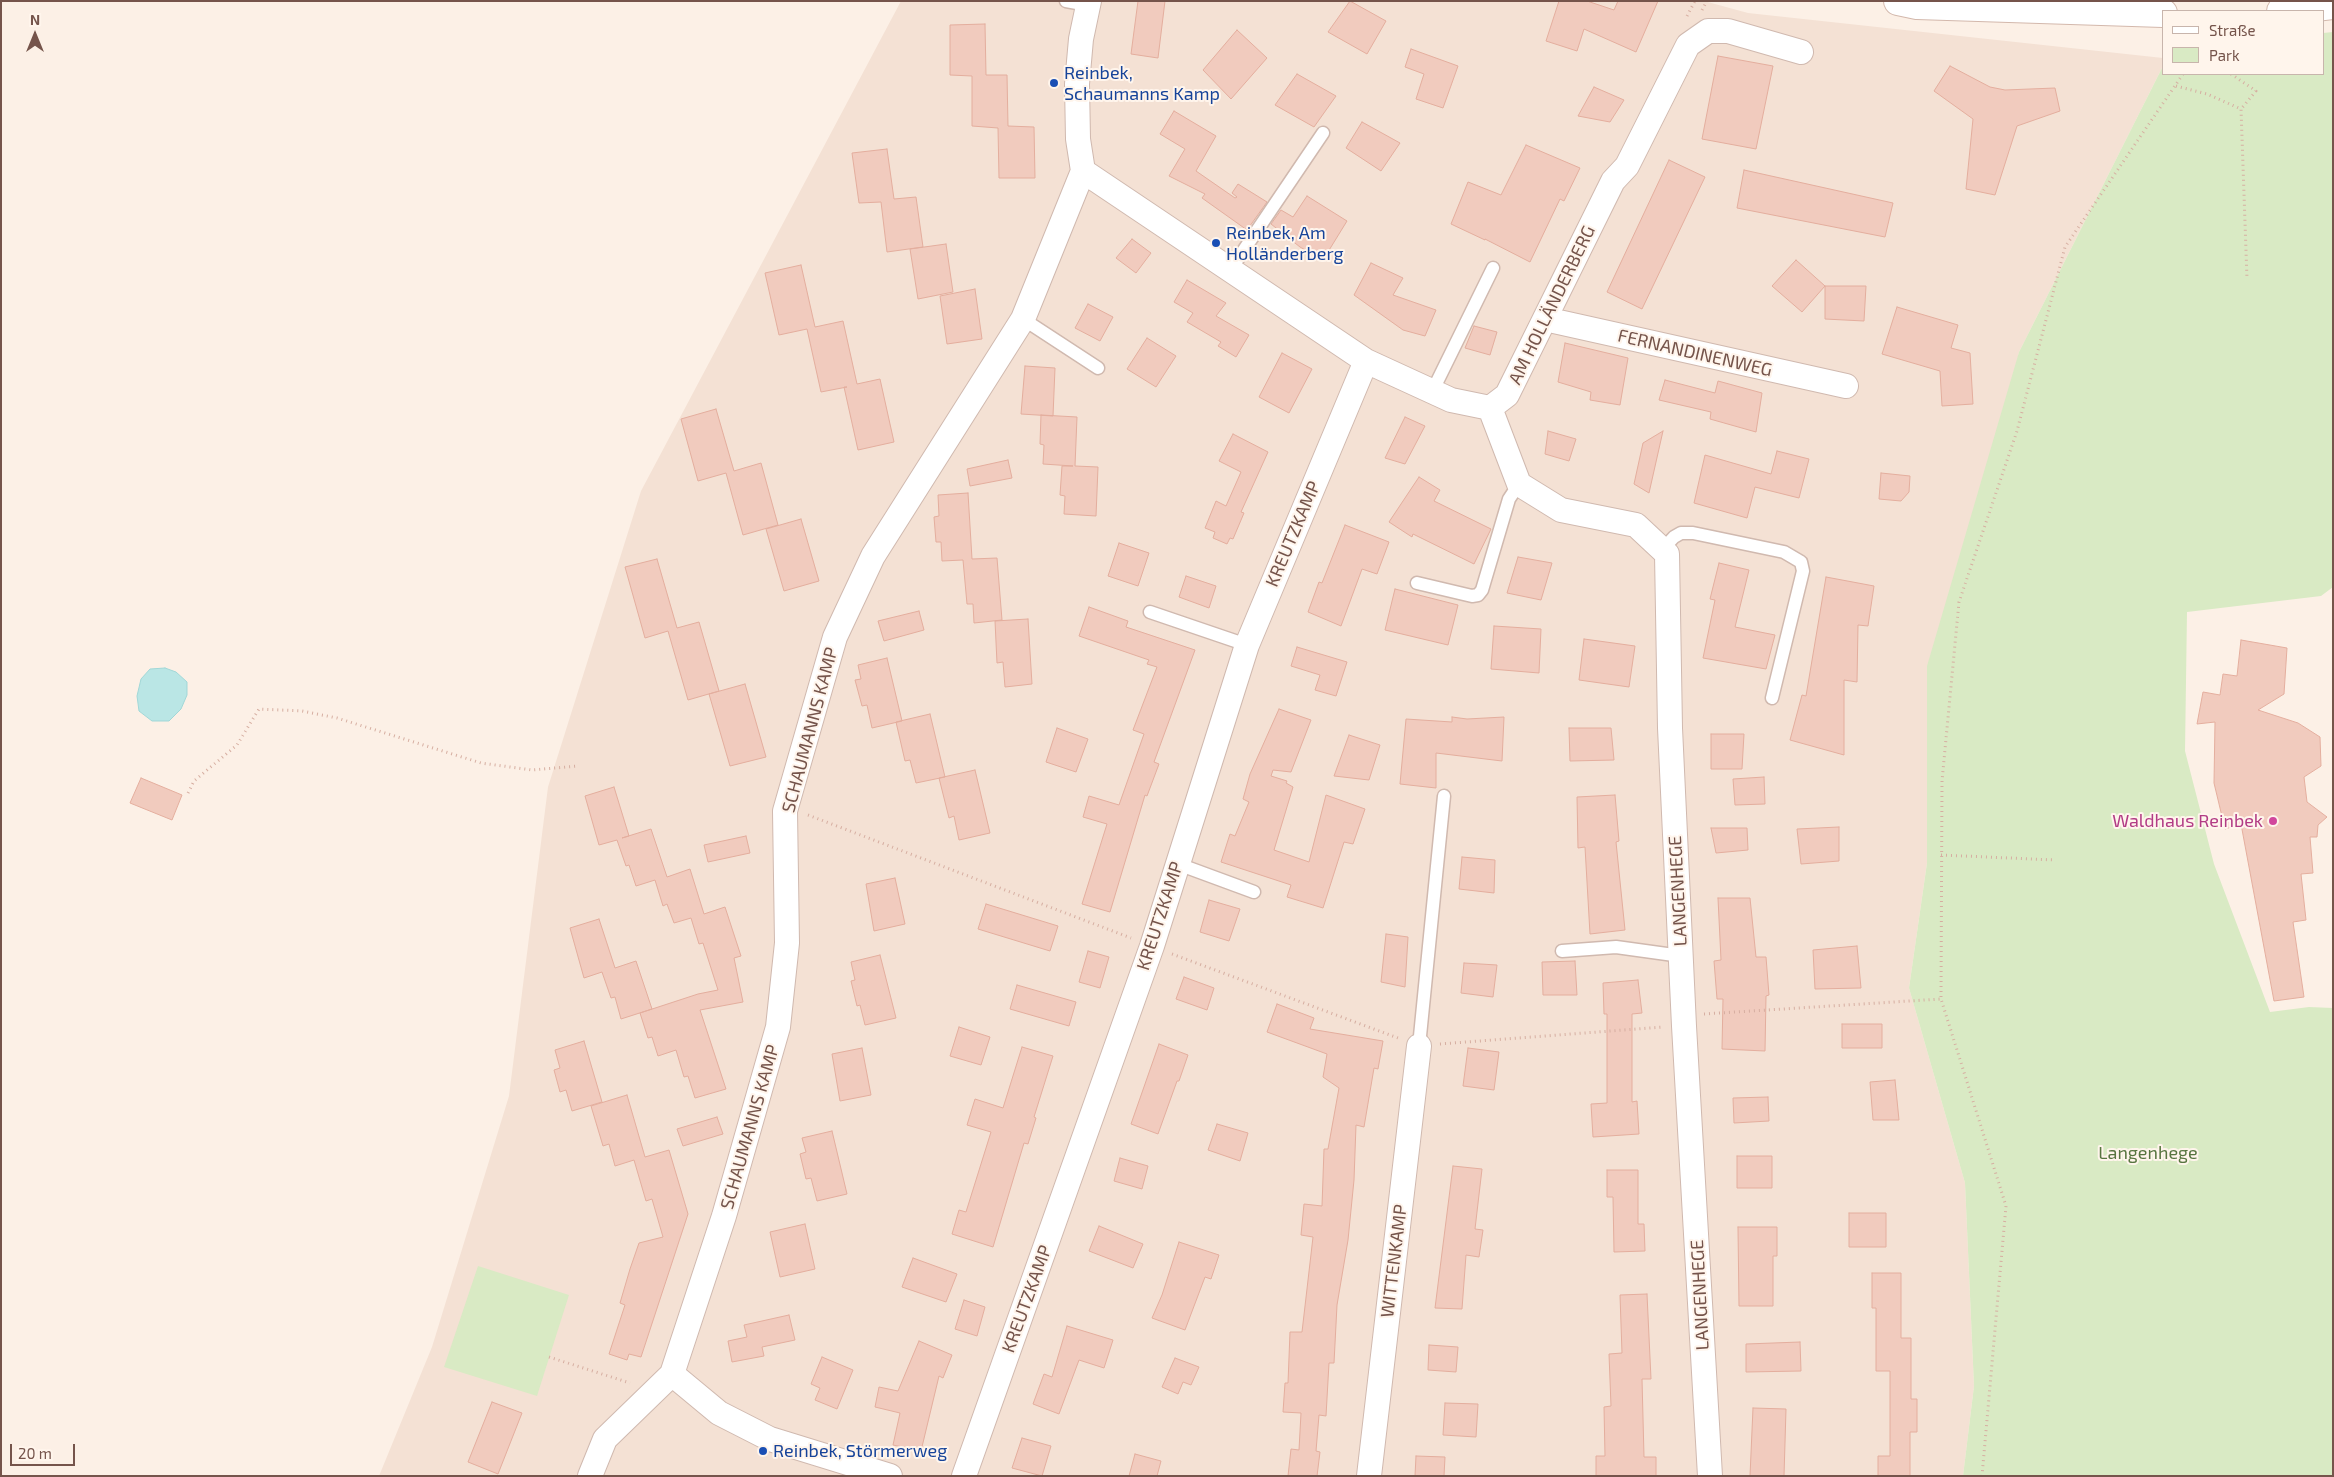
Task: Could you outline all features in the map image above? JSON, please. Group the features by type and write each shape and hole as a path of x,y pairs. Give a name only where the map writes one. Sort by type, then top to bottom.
{"main road":[{"path":"1898,1 1917,5 2162,13"},
{"path":"2288,10 2333,4"}],"street":[{"path":"1081,3 1081,39 1077,84 1078,139 1083,171 1366,361 1451,400 1490,408 1519,484 1561,510 1636,525 1662,550"},
{"name":"AM HOLLÄNDERBERG","path":"1490,408 1508,395 1613,181 1627,166 1688,45 1708,30 1728,30 1801,52"},
{"name":"SCHAUMANNS KAMP","path":"590,1476 606,1439 672,1374 724,1216 778,1027 787,943 785,811 835,637 873,556 1023,319 1083,171"},
{"name":"FERNANDINENWEG","path":"1545,319 1846,386"},
{"name":"KREUTZKAMP","path":"964,1476 1152,946 1247,645 1366,361"},
{"name":"LANGENHEGE","path":"1662,550 1667,554 1670,728 1710,1476"},
{"name":"WITTENKAMP","path":"1369,1476 1419,1046"},
{"path":"672,1374 719,1413 770,1439 890,1476"}],"lane":[{"path":"1231,269 1323,134"},
{"path":"1432,392 1493,268"},
{"path":"1023,319 1098,368"},
{"path":"1417,583 1472,596 1478,595 1482,590 1507,506 1519,484"},
{"path":"1662,550 1674,537 1681,533 1693,533 1784,552 1801,562 1803,571 1772,698"},
{"path":"1150,612 1247,645"},
{"path":"1419,1046 1444,796"},
{"path":"1178,864 1254,892"},
{"path":"1562,951 1616,947 1681,956"}],"path":[{"path":"1982,1476 2006,1206 1940,999 1942,781 1959,602 2017,431 2065,247 2182,75"},
{"path":"2232,75 2256,91 2241,109 2247,279"},
{"path":"2176,86 2207,94 2241,109"},
{"path":"188,793 194,781 237,745 260,709 302,711 337,718 481,763 532,770 578,766"},
{"path":"785,811 810,816 1152,946"},
{"path":"1941,855 2055,860"},
{"path":"1684,1015 1940,999"},
{"path":"549,1357 654,1391"}],"shaded area":[{"path":"901,1 1704,1 1748,13 2162,58 2162,68 2019,352 1927,863 1909,988 1965,1183 1974,1386 1963,1476 379,1476 432,1347 509,1096 548,787 641,491"}],"green space":[{"name":"Langenhege","path":"2333,32 2333,587 2321,596 2187,612 2185,751 2214,864 2270,1012 2309,1007 2333,1008 2333,1476 1963,1476 1974,1386 1965,1183 1909,988 1927,863 1927,666 2019,352 2162,68 2162,75 2324,75 2324,33"},
{"path":"478,1266 569,1295 537,1396 444,1367"}],"water":[{"path":"165,668 176,672 187,682 187,695 181,709 169,721 152,721 139,711 137,696 141,679 150,669"}],"building":[{"path":"1138,1 1165,1 1158,58 1131,54"},
{"path":"1350,1 1386,21 1367,54 1328,32"},
{"path":"1559,1 1587,1 1614,10 1618,1 1658,1 1636,52 1584,29 1577,51 1546,41"},
{"path":"985,24 986,75 1007,75 1008,126 1034,127 1035,178 999,178 998,128 972,126 972,76 950,75 950,25"},
{"path":"1237,30 1267,58 1231,99 1203,70"},
{"path":"1411,49 1458,66 1443,108 1416,99 1424,74 1405,67"},
{"path":"1718,56 1773,66 1756,149 1702,139"},
{"path":"1950,66 1990,87 2005,90 2055,88 2060,111 2017,126 1995,195 1966,189 1973,119 1934,91"},
{"path":"1297,74 1336,96 1314,127 1275,105"},
{"path":"1594,87 1624,100 1610,122 1578,116"},
{"path":"1174,111 1216,136 1196,171 1235,198 1237,197 1232,193 1238,184 1267,202 1247,230 1202,198 1205,194 1169,176 1185,149 1160,134"},
{"path":"1362,122 1400,143 1381,171 1346,148"},
{"path":"1526,145 1580,168 1564,201 1560,199 1530,262 1451,224 1468,182 1501,195"},
{"path":"887,149 894,199 916,197 923,247 887,252 881,202 859,203 852,153"},
{"path":"1669,160 1705,177 1642,309 1607,292"},
{"path":"1744,170 1893,203 1885,237 1737,208"},
{"path":"1307,196 1347,221 1323,260 1300,247 1271,224 1281,210 1293,217"},
{"path":"1132,239 1151,253 1136,273 1116,258"},
{"path":"946,244 953,292 918,299 910,249"},
{"path":"1796,260 1825,286 1802,312 1772,286"},
{"path":"1371,263 1403,278 1393,295 1436,310 1425,336 1403,330 1354,295"},
{"path":"801,265 815,327 843,321 857,384 880,379 894,442 858,450 844,388 821,392 807,329 779,335 765,273"},
{"path":"1187,280 1226,303 1216,316 1249,335 1236,357 1218,346 1221,342 1187,322 1193,313 1174,302"},
{"path":"1825,286 1866,286 1864,321 1825,319"},
{"path":"975,289 982,339 947,344 940,296"},
{"path":"1088,304 1113,317 1100,341 1075,328"},
{"path":"1897,307 1958,325 1951,348 1970,353 1973,404 1942,406 1940,371 1882,354"},
{"path":"1474,326 1497,332 1490,355 1465,348"},
{"path":"1147,338 1176,356 1156,387 1127,369"},
{"path":"1565,343 1628,358 1620,405 1590,400 1591,392 1558,382"},
{"path":"1282,353 1312,369 1289,413 1259,397"},
{"path":"1025,366 1055,368 1053,416 1021,414"},
{"path":"1665,380 1715,393 1718,381 1762,393 1756,432 1710,419 1711,412 1659,400"},
{"path":"716,409 734,471 761,463 778,525 743,535 726,473 698,481 681,419"},
{"path":"1041,415 1077,417 1075,466 1098,467 1096,516 1064,514 1065,496 1060,495 1062,466 1073,466 1043,464 1044,445 1040,444"},
{"path":"1405,417 1425,426 1405,464 1385,458"},
{"path":"1548,431 1576,439 1569,461 1545,454"},
{"path":"1663,431 1649,493 1634,484 1643,443"},
{"path":"1233,434 1268,452 1241,512 1244,513 1233,539 1230,538 1227,544 1213,538 1215,532 1205,528 1216,501 1226,506 1241,472 1219,461"},
{"path":"1777,451 1809,459 1799,498 1755,487 1747,518 1694,503 1705,455 1771,474"},
{"path":"1008,460 1012,478 970,486 967,469"},
{"path":"1881,473 1910,476 1909,492 1901,501 1879,499"},
{"path":"1419,477 1440,490 1434,501 1491,529 1474,564 1413,534 1412,537 1389,522"},
{"path":"968,493 972,559 997,558 1002,620 974,623 973,604 967,604 963,560 942,561 941,542 936,542 934,517 939,516 938,495"},
{"path":"801,519 819,581 784,591 766,529"},
{"path":"1345,525 1389,542 1377,574 1362,569 1341,626 1308,612 1319,582 1322,583"},
{"path":"1119,543 1149,553 1138,586 1108,576"},
{"path":"1518,557 1552,563 1541,600 1507,593"},
{"path":"657,559 677,628 699,622 719,691 688,700 668,631 645,638 625,567"},
{"path":"1719,563 1749,570 1735,627 1775,635 1766,669 1703,658 1715,600 1710,599"},
{"path":"1186,576 1216,586 1209,608 1179,597"},
{"path":"1826,577 1874,586 1868,626 1858,625 1857,682 1844,680 1844,755 1790,740 1802,695 1806,696"},
{"path":"1395,589 1458,605 1448,645 1385,630"},
{"path":"1089,607 1128,621 1126,627 1195,650 1154,762 1159,764 1147,796 1145,795 1110,912 1082,904 1107,824 1083,817 1089,796 1119,805 1144,734 1133,730 1157,667 1147,664 1149,660 1079,636"},
{"path":"919,611 924,630 884,641 878,621"},
{"path":"1028,619 1032,684 1005,687 1003,662 997,663 995,621"},
{"path":"1494,626 1541,629 1539,673 1491,669"},
{"path":"1584,639 1635,646 1629,687 1579,680"},
{"name":"Waldhaus Reinbek","path":"2241,640 2287,648 2284,694 2258,710 2298,723 2320,737 2321,766 2304,777 2307,802 2327,817 2318,825 2317,837 2310,837 2313,873 2301,874 2306,920 2293,922 2304,997 2274,1001 2241,824 2225,829 2214,783 2215,722 2197,724 2203,692 2220,695 2223,674 2237,676"},
{"path":"1297,647 1347,662 1336,696 1315,690 1320,675 1291,666"},
{"path":"887,658 902,721 872,728 867,705 862,706 855,680 861,679 858,665"},
{"path":"745,684 766,757 730,766 709,694"},
{"path":"1279,709 1311,720 1291,772 1273,770 1271,776 1287,781 1286,783 1293,787 1274,850 1309,862 1326,795 1365,809 1353,844 1344,842 1323,908 1287,897 1291,885 1221,862 1230,834 1235,836 1249,802 1243,799 1250,774"},
{"path":"930,714 945,777 916,783 910,760 905,761 896,722"},
{"path":"1452,717 1467,719 1504,717 1502,761 1436,753 1436,788 1400,784 1406,719 1452,722"},
{"path":"1057,728 1088,739 1076,772 1046,762"},
{"path":"1569,728 1611,728 1614,760 1570,761"},
{"path":"1711,734 1744,734 1742,769 1711,769"},
{"path":"1349,735 1380,745 1369,780 1334,776"},
{"path":"975,770 990,833 959,840 954,816 949,818 939,778"},
{"path":"1764,777 1765,804 1735,805 1733,779"},
{"path":"141,778 182,795 172,820 130,803"},
{"path":"614,787 629,836 651,829 667,877 690,869 704,914 725,907 741,956 734,958 743,1002 700,1010 726,1089 695,1098 688,1076 684,1077 676,1050 658,1056 652,1037 648,1038 640,1013 698,994 718,990 703,943 699,944 691,918 674,923 667,904 663,906 655,880 636,886 629,865 626,866 617,840 599,845 585,796"},
{"path":"1615,795 1619,841 1616,842 1625,930 1590,934 1585,847 1578,848 1577,797"},
{"path":"1839,827 1839,861 1801,864 1797,829"},
{"path":"1711,828 1747,828 1748,850 1716,853"},
{"path":"746,836 750,853 708,862 704,845"},
{"path":"1462,857 1495,860 1494,893 1459,889"},
{"path":"895,878 905,924 874,931 866,884"},
{"path":"1718,898 1750,898 1756,957 1766,957 1769,995 1766,996 1765,1051 1722,1049 1723,999 1717,999 1714,961 1721,960"},
{"path":"1209,900 1240,909 1229,941 1200,932"},
{"path":"986,904 1058,926 1050,951 978,929"},
{"path":"599,919 615,968 636,961 652,1009 621,1019 615,997 611,998 602,972 584,978 570,928"},
{"path":"1386,934 1408,937 1405,987 1381,982"},
{"path":"1857,946 1861,988 1815,989 1813,950"},
{"path":"1088,951 1109,957 1100,988 1079,982"},
{"path":"880,955 896,1018 865,1025 860,1005 857,1006 851,981 855,980 851,962"},
{"path":"1575,961 1577,995 1543,995 1542,962"},
{"path":"1464,963 1497,965 1493,997 1461,993"},
{"path":"1184,977 1214,988 1207,1010 1176,999"},
{"path":"1638,980 1642,1013 1632,1014 1632,1102 1637,1101 1639,1134 1593,1137 1591,1104 1607,1103 1607,1014 1604,1014 1603,983"},
{"path":"1017,985 1076,1002 1069,1026 1010,1009"},
{"path":"1277,1004 1314,1018 1310,1029 1383,1041 1378,1069 1374,1068 1364,1127 1356,1125 1354,1180 1348,1240 1337,1305 1334,1363 1329,1363 1326,1416 1319,1415 1316,1451 1320,1452 1317,1476 1288,1476 1291,1449 1299,1450 1301,1413 1283,1412 1285,1383 1288,1383 1290,1332 1302,1332 1313,1237 1301,1235 1304,1204 1322,1206 1324,1149 1328,1149 1339,1088 1323,1077 1327,1054 1267,1032"},
{"path":"1842,1024 1882,1024 1882,1048 1842,1048"},
{"path":"959,1027 990,1037 981,1065 950,1056"},
{"path":"584,1041 602,1102 572,1111 566,1090 560,1092 554,1070 560,1068 555,1050"},
{"path":"1159,1044 1188,1055 1158,1134 1131,1124"},
{"path":"1022,1047 1053,1056 1034,1117 1036,1118 1028,1144 1024,1143 993,1247 952,1234 959,1210 966,1212 991,1132 967,1125 975,1099 1003,1108"},
{"path":"862,1048 871,1095 840,1101 832,1054"},
{"path":"1468,1048 1499,1052 1494,1090 1463,1086"},
{"path":"1895,1080 1899,1120 1873,1120 1870,1082"},
{"path":"627,1095 645,1157 669,1150 688,1214 641,1357 629,1354 627,1360 609,1354 625,1305 620,1303 639,1243 663,1237 652,1199 646,1201 634,1160 615,1166 609,1144 603,1146 591,1106"},
{"path":"1768,1097 1769,1121 1734,1123 1733,1098"},
{"path":"717,1117 723,1134 683,1146 677,1129"},
{"path":"1217,1124 1248,1133 1240,1161 1208,1150"},
{"path":"832,1131 847,1194 817,1201 811,1178 806,1179 800,1154 806,1152 802,1138"},
{"path":"1737,1156 1772,1156 1772,1188 1737,1188"},
{"path":"1120,1158 1148,1166 1142,1189 1114,1181"},
{"path":"1453,1166 1482,1169 1475,1229 1483,1230 1479,1257 1466,1255 1462,1309 1435,1308"},
{"path":"1607,1170 1638,1170 1638,1224 1644,1224 1645,1251 1614,1252 1613,1197 1607,1197"},
{"path":"1849,1213 1886,1213 1886,1247 1849,1247"},
{"path":"805,1224 815,1269 780,1277 770,1232"},
{"path":"1099,1226 1143,1244 1133,1268 1089,1251"},
{"path":"1738,1227 1777,1227 1777,1256 1773,1256 1773,1306 1739,1306"},
{"path":"1179,1242 1219,1255 1211,1279 1205,1277 1185,1330 1152,1318 1162,1295"},
{"path":"913,1258 957,1274 946,1302 902,1287"},
{"path":"1872,1273 1901,1273 1901,1338 1911,1338 1911,1399 1917,1399 1917,1432 1910,1432 1910,1476 1878,1476 1878,1456 1890,1456 1890,1371 1876,1371 1876,1308 1872,1308"},
{"path":"1647,1294 1651,1379 1642,1379 1644,1457 1656,1457 1656,1476 1596,1476 1596,1456 1605,1456 1604,1407 1611,1406 1609,1354 1622,1353 1620,1295"},
{"path":"964,1300 985,1307 977,1336 955,1329"},
{"path":"789,1315 795,1340 762,1347 764,1356 732,1362 728,1341 747,1337 744,1325"},
{"path":"1067,1326 1113,1340 1104,1368 1079,1360 1059,1414 1033,1404 1044,1374 1052,1377"},
{"path":"919,1341 952,1355 943,1378 939,1376 921,1451 893,1445 900,1413 875,1407 879,1387 898,1391"},
{"path":"1800,1342 1801,1371 1746,1372 1746,1344"},
{"path":"1429,1345 1458,1347 1456,1372 1428,1370"},
{"path":"822,1357 853,1370 837,1409 815,1400 820,1388 811,1384"},
{"path":"1175,1358 1199,1367 1191,1385 1183,1382 1178,1394 1162,1387"},
{"path":"492,1402 522,1413 498,1474 468,1462"},
{"path":"1445,1403 1478,1404 1476,1437 1443,1435"},
{"path":"1753,1408 1786,1409 1784,1476 1750,1476"},
{"path":"1022,1438 1051,1446 1042,1476 1012,1468"},
{"path":"1135,1454 1161,1461 1157,1476 1129,1476"},
{"path":"1416,1456 1445,1457 1444,1476 1415,1476"}],"place":[{"name":"Reinbek, Schaumanns Kamp","path":"1054,83"},
{"name":"Reinbek, Am Holländerberg","path":"1216,243"},
{"name":"Waldhaus Reinbek","path":"2273,821"},
{"name":"Reinbek, Störmerweg","path":"763,1451"}]}
